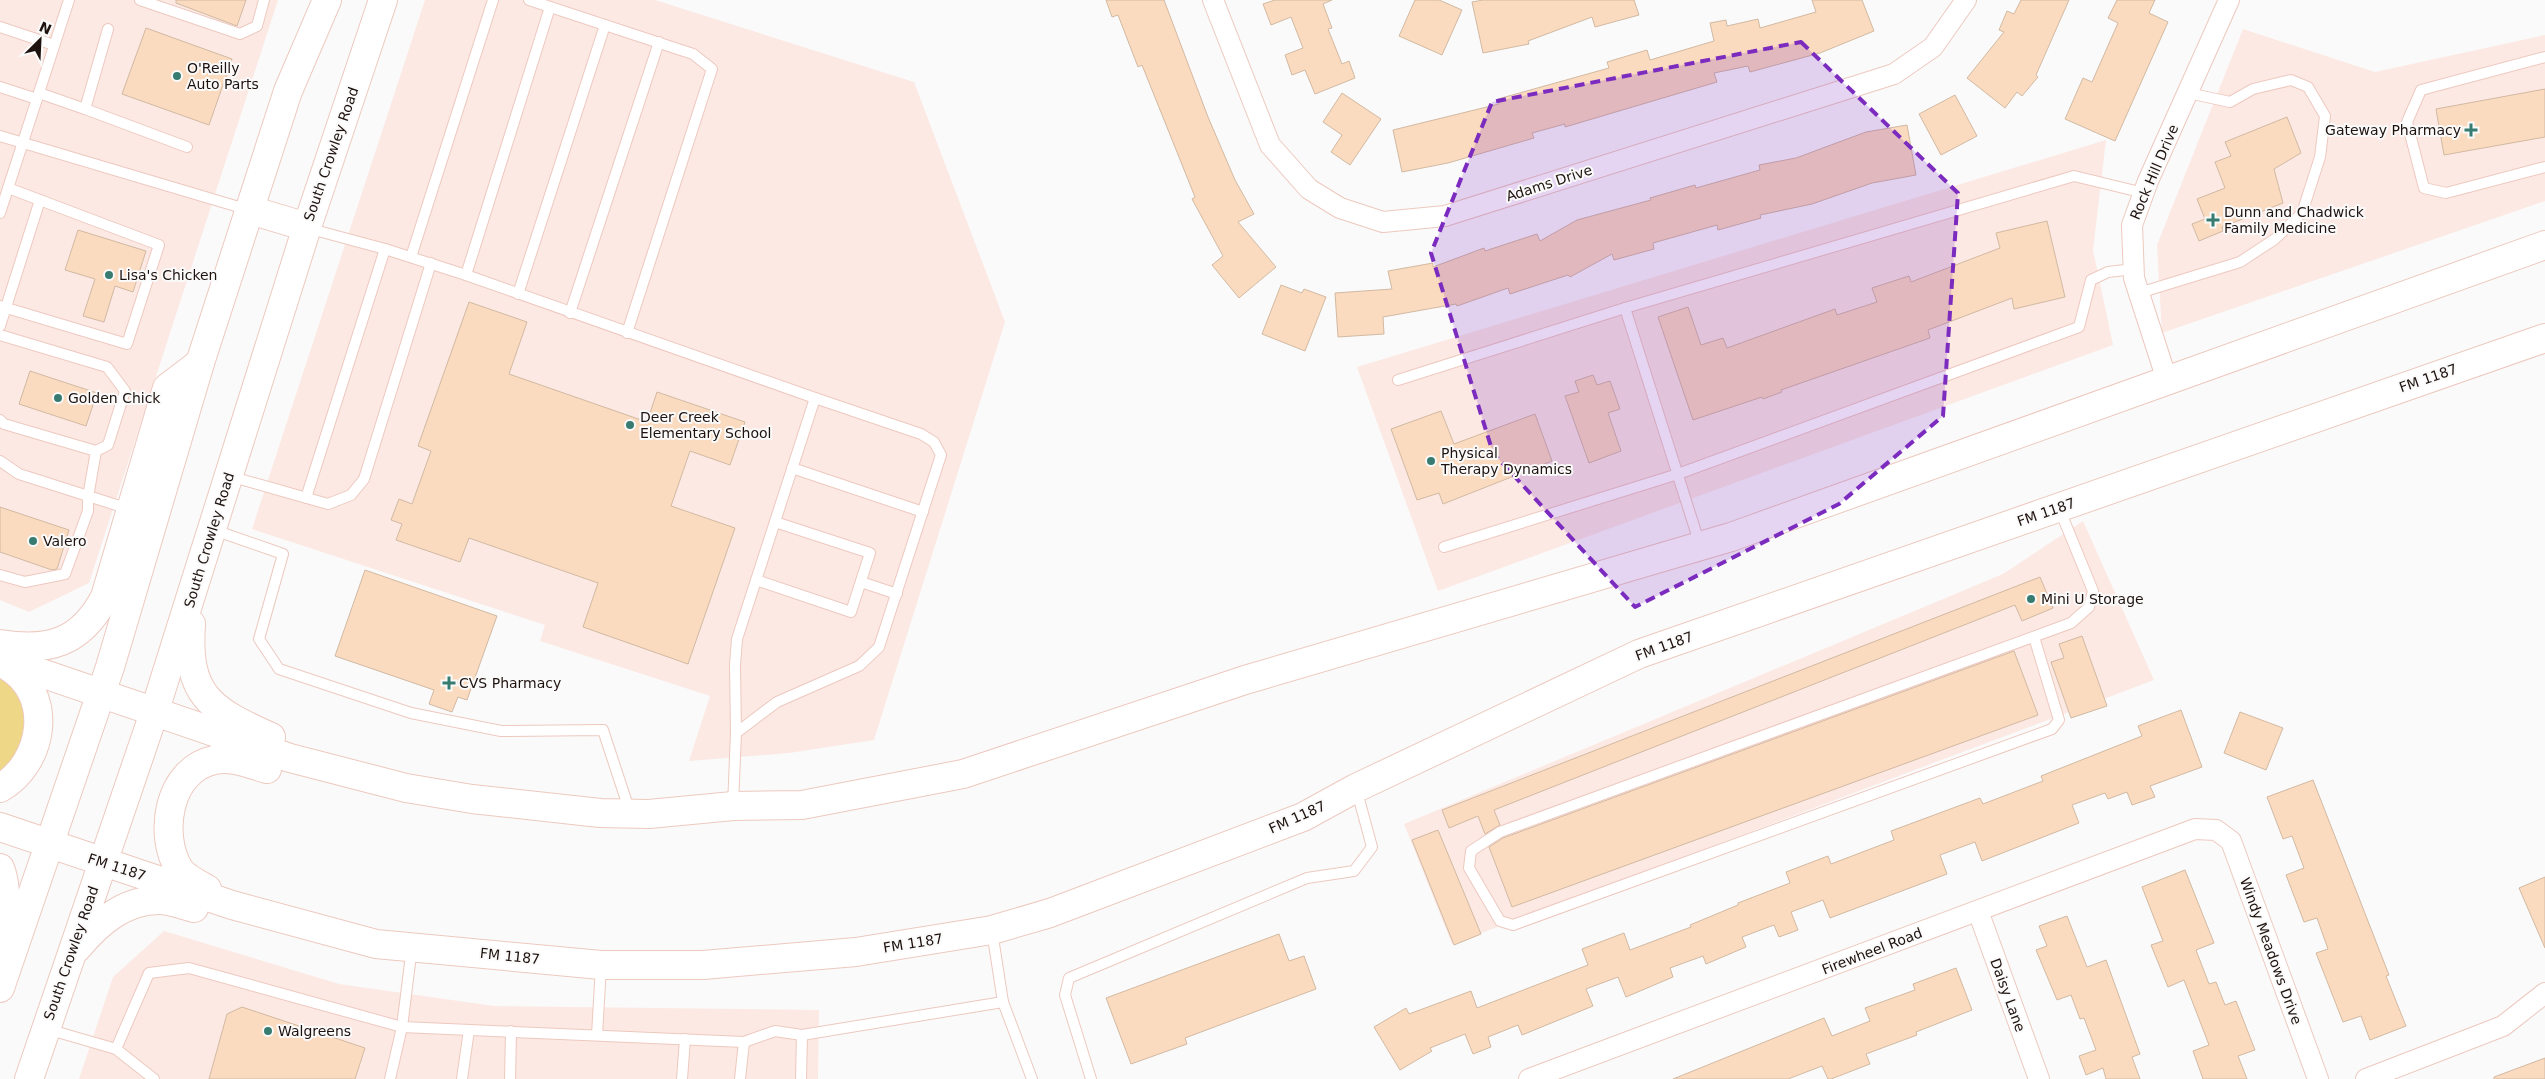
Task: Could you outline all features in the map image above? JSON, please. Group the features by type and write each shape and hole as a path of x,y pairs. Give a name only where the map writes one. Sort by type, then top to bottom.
{"main road":[{"path":"0,644 33,647 51,646 69,639 96,614 105,597 143,514 200,363 288,91 326,0"},
{"name":"South Crowley Road","path":"29,1079 69,957 154,713 306,227 383,0"},
{"path":"250,210 306,227"},
{"path":"0,661 290,758 397,786 472,799 600,813 640,814 733,806 802,805 963,774 1245,680 1700,546 2545,245"},
{"name":"FM 1187","path":"0,827 232,905 376,944 601,964 703,965 856,952 992,930 1050,913 1303,817 1356,788 1639,654 2545,338"},
{"path":"3,978 101,695 143,514"},
{"path":"192,594 189,653 193,675 205,696 241,723 278,740 290,758"},
{"path":"0,661 25,680 33,690 38,705 39,722 36,737 22,770 12,781 0,788"},
{"path":"232,905 180,871 170,840 168,823 170,811 182,782 201,765 214,760 232,759 394,805 491,820 619,828 640,814"},
{"path":"0,868 6,885 2,941 3,978"},
{"path":"69,957 96,925 139,902 161,900 352,950 376,944"}],"street":[{"name":"Adams Drive","path":"1213,0 1270,145 1309,189 1340,208 1383,222 1445,216 1894,74 1933,47 1966,0"},
{"name":"Rock Hill Drive","path":"2167,380 2139,293 2134,268 2132,225 2144,193 2230,0"},
{"name":"Firewheel Road","path":"1529,1079 2195,830 2216,830"},
{"name":"Windy Meadows Drive","path":"2216,830 2231,840 2318,1079"},
{"name":"Daisy Lane","path":"1978,911 2039,1079"},
{"path":"2366,1079 2503,1026 2545,993"}],"lane":[{"path":"1,206 69,0"},
{"path":"140,0 240,34 257,26 264,0"},
{"path":"411,257 493,0"},
{"path":"530,0 693,54 712,69 627,333"},
{"path":"466,275 550,7"},
{"path":"518,294 605,25"},
{"path":"0,27 54,45"},
{"path":"85,109 108,29"},
{"path":"570,313 659,42"},
{"path":"2545,57 2421,90 2407,122 2424,188 2446,193 2545,167"},
{"path":"2139,293 2240,262 2275,239 2302,213 2320,157 2325,116 2308,87 2291,80 2253,89 2230,102 2188,93"},
{"path":"0,87 85,109 187,147"},
{"path":"0,136 250,210"},
{"path":"1398,380 1625,308 2074,176 2144,193"},
{"path":"3,307 126,344 159,245 8,188"},
{"path":"0,326 3,307 40,200"},
{"path":"306,227 386,249 466,275 627,333 921,434 934,442 942,455 879,648 859,666 777,702 736,733"},
{"path":"306,498 386,249"},
{"path":"229,476 328,504 351,495 364,479 431,264"},
{"path":"1444,547 1678,474 2079,327 2091,280 2108,272 2134,268"},
{"path":"1625,308 1700,546"},
{"path":"0,335 107,367 125,391 108,445 96,451 4,424 0,420"},
{"path":"733,806 736,733 734,664 738,639 815,398"},
{"path":"0,575 25,582 65,574 88,511 88,497 96,451"},
{"path":"0,461 19,474 143,514"},
{"path":"792,468 923,512"},
{"path":"2034,637 2059,720 2052,728 1513,925 1500,921 1469,868 1471,851 1500,832 2071,623 2089,607 2093,591 2058,507"},
{"path":"756,580 851,612 861,582 870,554 775,522"},
{"path":"212,529 283,554 259,639 279,669 411,713 501,732 603,730 640,814"},
{"path":"861,582 896,594"},
{"path":"1091,1079 1065,995 1069,978 1306,878 1354,871 1372,847 1356,788"},
{"path":"992,930 1003,1002 1032,1079"},
{"path":"390,1079 402,1027 412,946"},
{"path":"597,1035 601,964"},
{"path":"116,1049 149,973 189,968 402,1027 744,1042 775,1031 802,1035 1003,1002"},
{"path":"46,1029 116,1049 154,1079"},
{"path":"462,1079 469,1030"},
{"path":"510,1079 511,1031"},
{"path":"801,1079 802,1035"},
{"path":"682,1079 685,1039"},
{"path":"740,1079 744,1042"}],"highlighted area":[{"path":"1801,42 1958,193 1943,416 1839,504 1635,607 1493,453 1431,253 1492,102"}],"shaded area":[{"path":"0,0 278,0 89,583 29,612 0,600"},
{"name":"Deer Creek Elementary School","path":"425,0 655,0 914,82 1005,322 874,740 789,753 689,761 710,696 540,641 545,625 252,529"},
{"path":"2243,29 2375,72 2545,35 2545,201 2162,333 2157,245"},
{"path":"2106,140 2093,250 2113,345 1438,591 1357,367"},
{"path":"2083,521 2154,680 1452,944 1404,824 2003,574"},
{"path":"0,675 22,690 28,720 16,758 0,775"},
{"path":"164,931 339,984 494,1006 819,1010 818,1079 79,1079 113,977"}],"building":[{"path":"176,0 246,0 237,26 176,3"},
{"path":"1106,0 1164,0 1208,117 1235,180 1254,214 1238,222 1276,267 1239,298 1212,265 1223,256 1192,199 1195,197 1142,65 1138,67 1118,15 1112,17"},
{"path":"1275,0 1332,0 1323,4 1332,28 1328,29 1342,64 1349,61 1355,78 1315,94 1305,70 1292,75 1285,55 1303,48 1291,17 1271,25 1263,4"},
{"path":"1415,0 1439,0 1462,10 1442,55 1399,36"},
{"path":"1483,0 1634,0 1639,15 1595,27 1592,17 1528,41 1529,44 1483,53 1472,2"},
{"path":"1812,0 1862,0 1874,31 1820,53 1750,72 1748,66 1714,73 1717,82 1565,127 1565,124 1532,133 1534,138 1448,163 1402,172 1393,130 1499,104 1498,99 1609,68 1607,62 1647,50 1650,60 1714,41 1710,23 1726,20 1727,26 1758,19 1760,28 1816,12"},
{"path":"2021,0 2069,0 2036,75 2038,77 2022,96 2017,92 2005,108 1967,78 2004,32 1999,30 2007,11 2014,14"},
{"path":"2117,0 2155,0 2149,13 2168,22 2115,141 2065,119 2083,78 2092,82 2118,23 2108,18"},
{"name":"O'Reilly Auto Parts","path":"146,28 232,59 209,125 122,94"},
{"path":"2545,89 2545,137 2444,155 2436,109"},
{"path":"1342,93 1381,119 1350,165 1331,152 1342,135 1323,122"},
{"path":"1955,95 1977,136 1941,155 1919,114"},
{"path":"2287,117 2301,153 2274,169 2283,203 2222,227 2223,231 2199,241 2192,224 2205,219 2197,199 2225,188 2215,162 2231,156 2225,142"},
{"path":"1907,125 1916,175 1872,183 1812,204 1760,215 1761,218 1718,230 1717,225 1653,243 1654,249 1614,260 1612,254 1570,277 1568,275 1510,294 1508,288 1457,306 1456,304 1383,317 1384,334 1338,337 1335,293 1392,289 1388,271 1433,263 1433,267 1484,248 1485,251 1537,234 1540,241 1577,220 1651,200 1650,198 1695,185 1696,188 1760,170 1759,165 1796,158 1866,132"},
{"path":"2047,221 2065,297 2014,309 2012,298 1928,330 1930,338 1781,390 1782,392 1763,399 1762,397 1693,420 1658,317 1688,307 1701,345 1723,338 1727,348 1835,309 1837,315 1877,302 1872,288 1909,276 1911,282 2000,248 1996,233"},
{"name":"Lisa's Chicken","path":"78,230 146,251 133,292 115,286 104,322 83,316 95,279 65,270"},
{"path":"1281,285 1302,293 1304,289 1326,297 1305,351 1262,334"},
{"path":"469,302 527,322 509,374 647,422 657,392 745,422 730,465 690,451 671,506 735,528 688,664 583,627 598,583 469,538 460,562 396,540 402,524 391,520 399,499 412,504 431,451 418,446"},
{"name":"Golden Chick","path":"30,371 97,393 86,426 19,404"},
{"path":"1593,375 1597,385 1610,381 1620,409 1608,413 1621,451 1589,463 1565,396 1579,392 1575,381"},
{"path":"1441,411 1454,444 1535,414 1552,461 1443,504 1439,493 1417,500 1391,429"},
{"name":"Valero","path":"0,507 69,530 57,569 52,570 0,552"},
{"name":"CVS Pharmacy","path":"365,570 497,616 467,700 458,697 452,712 429,704 434,690 335,656"},
{"path":"2040,577 2053,608 2022,621 2015,605 1494,810 1500,825 1485,834 1478,816 1449,828 1442,810"},
{"path":"2082,636 2107,706 2071,718 2051,662 2064,658 2059,644"},
{"path":"2014,651 2038,715 1512,907 1489,847 1503,838"},
{"path":"2181,710 2202,767 2150,786 2155,797 2132,805 2127,792 2108,799 2105,793 2072,805 2079,823 1982,861 1975,842 1940,855 1947,874 1830,918 1823,900 1791,912 1798,930 1779,937 1774,925 1742,937 1746,947 1706,964 1703,956 1670,968 1673,977 1626,997 1618,977 1586,989 1593,1006 1522,1035 1518,1025 1488,1037 1491,1047 1473,1054 1465,1034 1430,1048 1432,1051 1400,1070 1374,1027 1406,1008 1409,1014 1471,991 1477,1008 1588,965 1582,949 1624,933 1630,950 1691,927 1690,925 1738,905 1738,903 1790,883 1786,872 1828,856 1831,864 1894,840 1891,831 1980,798 1983,804 2043,781 2041,776 2142,736 2138,726"},
{"path":"2240,712 2283,728 2266,770 2224,753"},
{"path":"2313,780 2389,975 2386,976 2406,1026 2370,1040 2361,1016 2343,1022 2316,953 2328,949 2317,918 2304,922 2286,875 2304,868 2292,836 2283,839 2267,797"},
{"path":"1438,830 1481,934 1454,945 1412,840"},
{"path":"2185,870 2214,943 2196,950 2209,984 2216,982 2225,1005 2236,1001 2255,1050 2238,1056 2247,1079 2203,1079 2193,1051 2209,1045 2184,980 2168,987 2151,945 2163,941 2142,887"},
{"path":"2545,877 2545,948 2519,888"},
{"path":"2067,916 2087,967 2106,960 2140,1054 2132,1057 2140,1079 2106,1079 2103,1068 2086,1075 2079,1056 2096,1050 2084,1018 2080,1019 2071,995 2057,1000 2036,950 2047,946 2039,926"},
{"path":"1279,934 1289,961 1304,956 1316,989 1185,1038 1187,1044 1131,1064 1106,998"},
{"path":"1956,968 1972,1010 1916,1032 1917,1035 1866,1054 1870,1064 1831,1079 1828,1079 1822,1066 1788,1079 1673,1079 1824,1018 1832,1036 1870,1021 1865,1008 1915,990 1913,984"},
{"name":"Walgreens","path":"242,1007 365,1048 355,1079 209,1079 227,1014"},
{"path":"2545,1058 2545,1079 2494,1079 2494,1077"}],"place":[{"name":"O'Reilly Auto Parts","path":"177,76"},
{"name":"Gateway Pharmacy","path":"2471,130"},
{"name":"Dunn and Chadwick Family Medicine","path":"2213,220"},
{"name":"Lisa's Chicken","path":"109,275"},
{"name":"Golden Chick","path":"58,398"},
{"name":"Deer Creek Elementary School","path":"630,425"},
{"name":"Physical Therapy Dynamics","path":"1431,461"},
{"name":"Valero","path":"33,541"},
{"name":"Mini U Storage","path":"2031,599"},
{"name":"CVS Pharmacy","path":"449,683"},
{"name":"Walgreens","path":"268,1031"}]}
